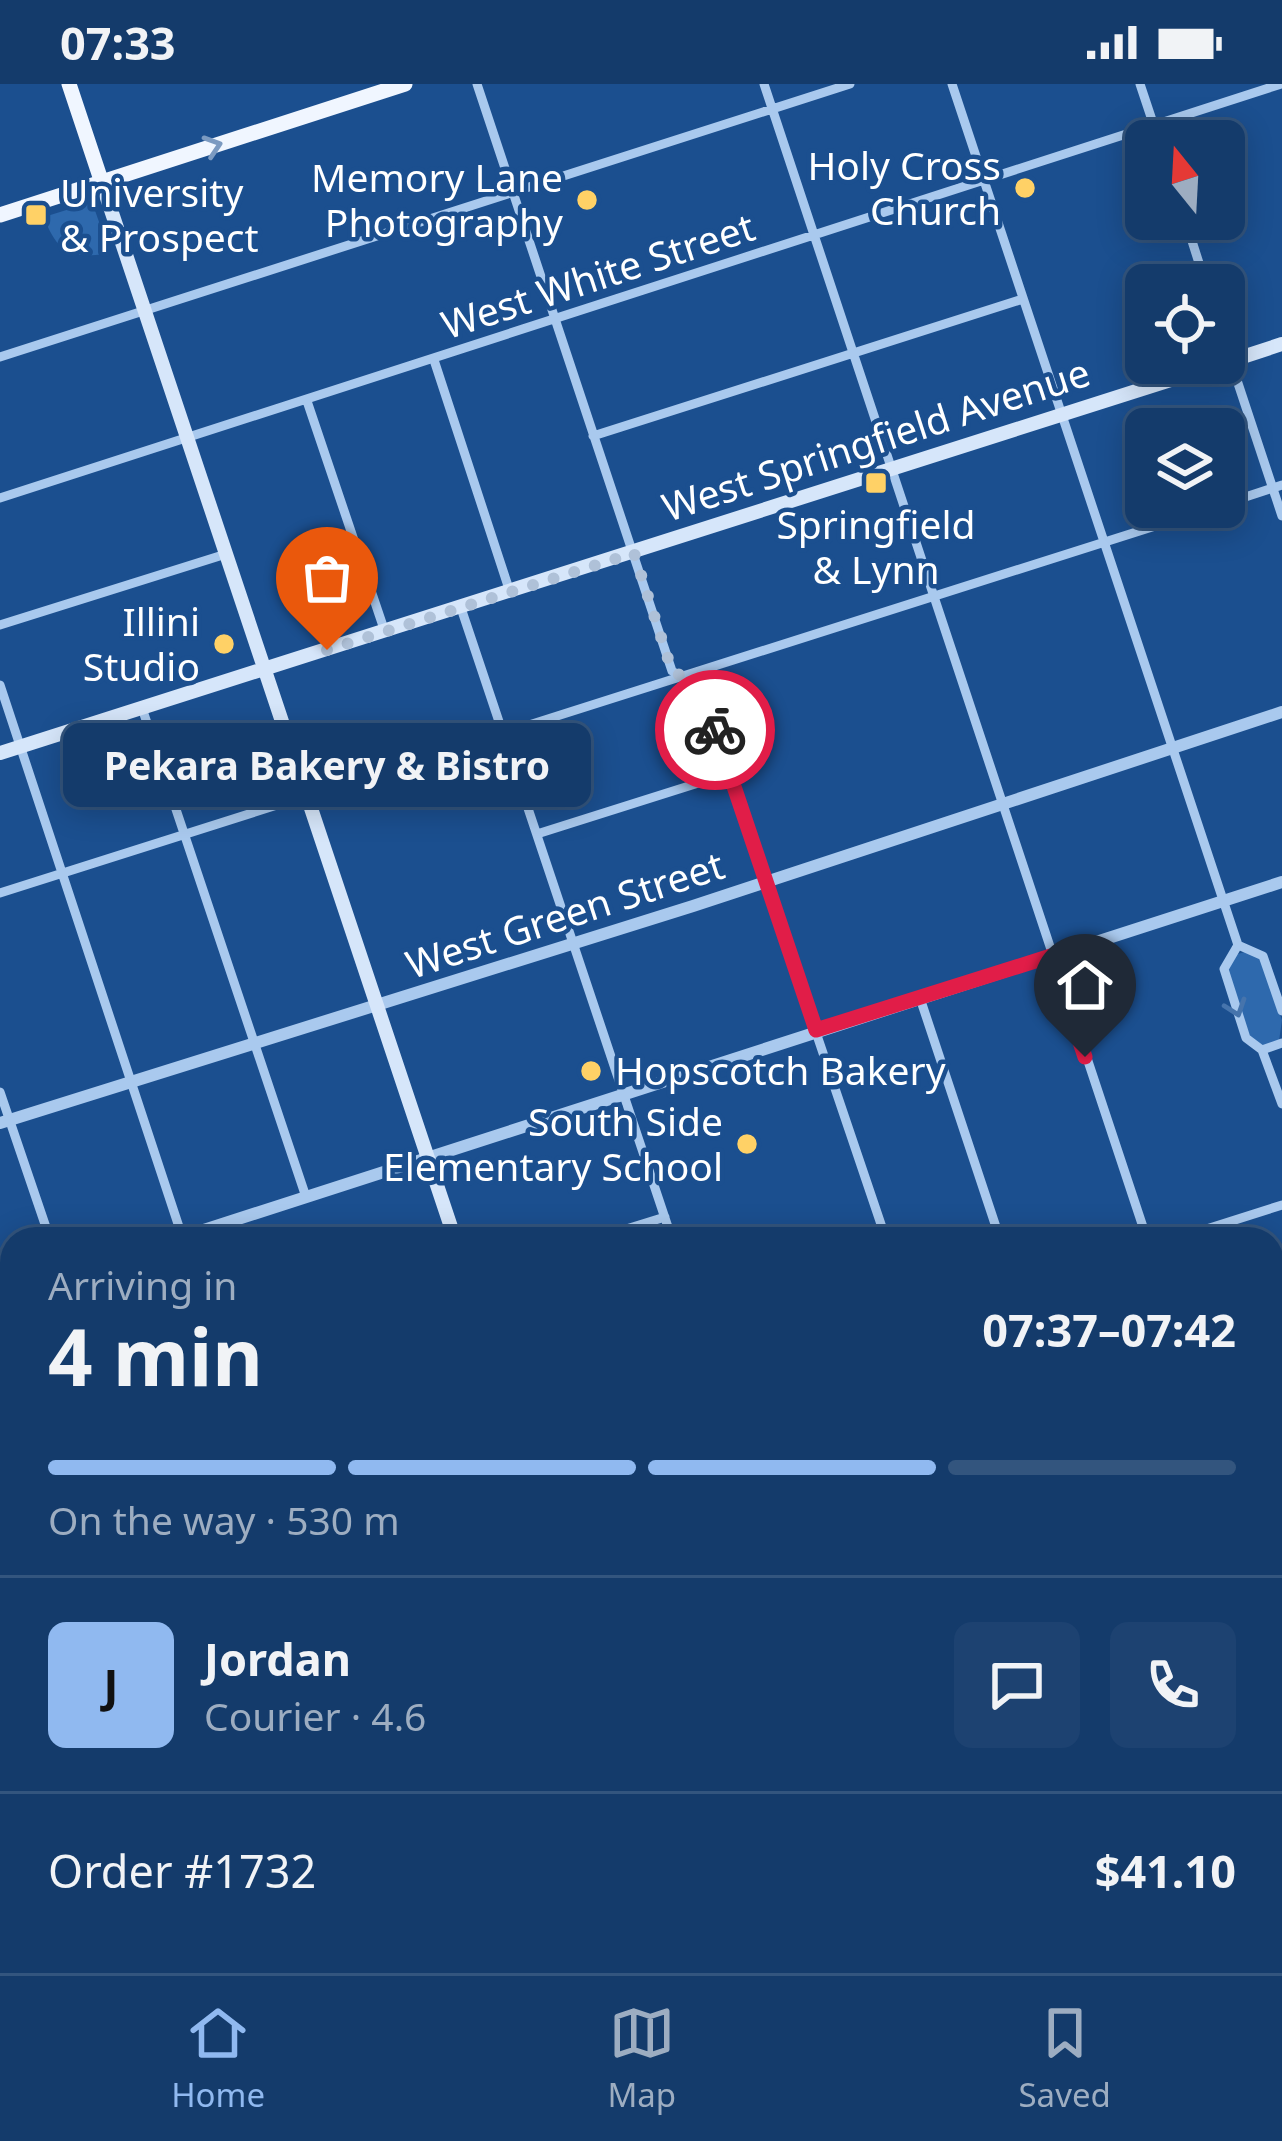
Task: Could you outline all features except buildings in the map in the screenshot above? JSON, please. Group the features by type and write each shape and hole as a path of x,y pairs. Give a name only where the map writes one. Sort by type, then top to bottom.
{"main road":[{"path":"69,84 451,1227"},
{"path":"0,215 405,84"},
{"name":"West Springfield Avenue","path":"1245,356 1282,344"},
{"name":"West Springfield Avenue","path":"0,753 1158,384"}],"street":[{"path":"478,84 672,671 699,685 882,1227"},
{"path":"764,84 1143,1227"},
{"path":"0,357 850,84"},
{"path":"952,84 1238,945 1263,956 1282,1011"},
{"path":"1140,84 1152,120"},
{"name":"West White Street","path":"1172,120 1281,84"},
{"name":"West White Street","path":"0,498 1125,136"},
{"path":"593,436 1024,299"},
{"path":"434,360 509,592"},
{"path":"1235,384 1278,487 1282,516"},
{"path":"307,401 385,632"},
{"path":"1245,497 1278,487"},
{"path":"0,893 1151,528"},
{"path":"0,625 226,554"},
{"path":"461,608 669,1227"},
{"path":"0,686 177,1227"},
{"path":"142,708 305,1194"},
{"name":"West Green Street","path":"5,1122 575,944 1282,712"},
{"path":"536,834 730,772"},
{"path":"211,1227 1282,882"},
{"path":"1238,945 1225,962 1225,974 1246,1038 1262,1050 1282,1104"},
{"path":"920,998 996,1227"},
{"path":"1262,1050 1282,1043"},
{"path":"0,1092 5,1122 45,1227"},
{"path":"1213,1227 1282,1205"},
{"path":"633,1227 665,1217"}],"shaded area":[{"path":"92,202 110,253 68,251 54,239 44,217"},
{"path":"1248,951 1261,958 1282,1020 1279,1041 1263,1046 1249,1036 1226,969 1231,956"}],"way so far":[{"path":"327,650 634,553 672,671 698,684 715,730"}],"place":[{"name":"Holy Cross Church","path":"1025,188"},
{"name":"Memory Lane Photography","path":"587,200"},
{"name":"University & Prospect","path":"36,215"},
{"name":"Springfield & Lynn","path":"876,483"},
{"name":"Illini Studio","path":"224,644"},
{"name":"Pekara Bakery & Bistro","path":"327,650"},
{"name":"Hopscotch Bakery","path":"591,1071"},
{"name":"South Side Elementary School","path":"747,1144"}],"route":[{"path":"715,730 816,1030 1051,956 1085,1057"}]}
